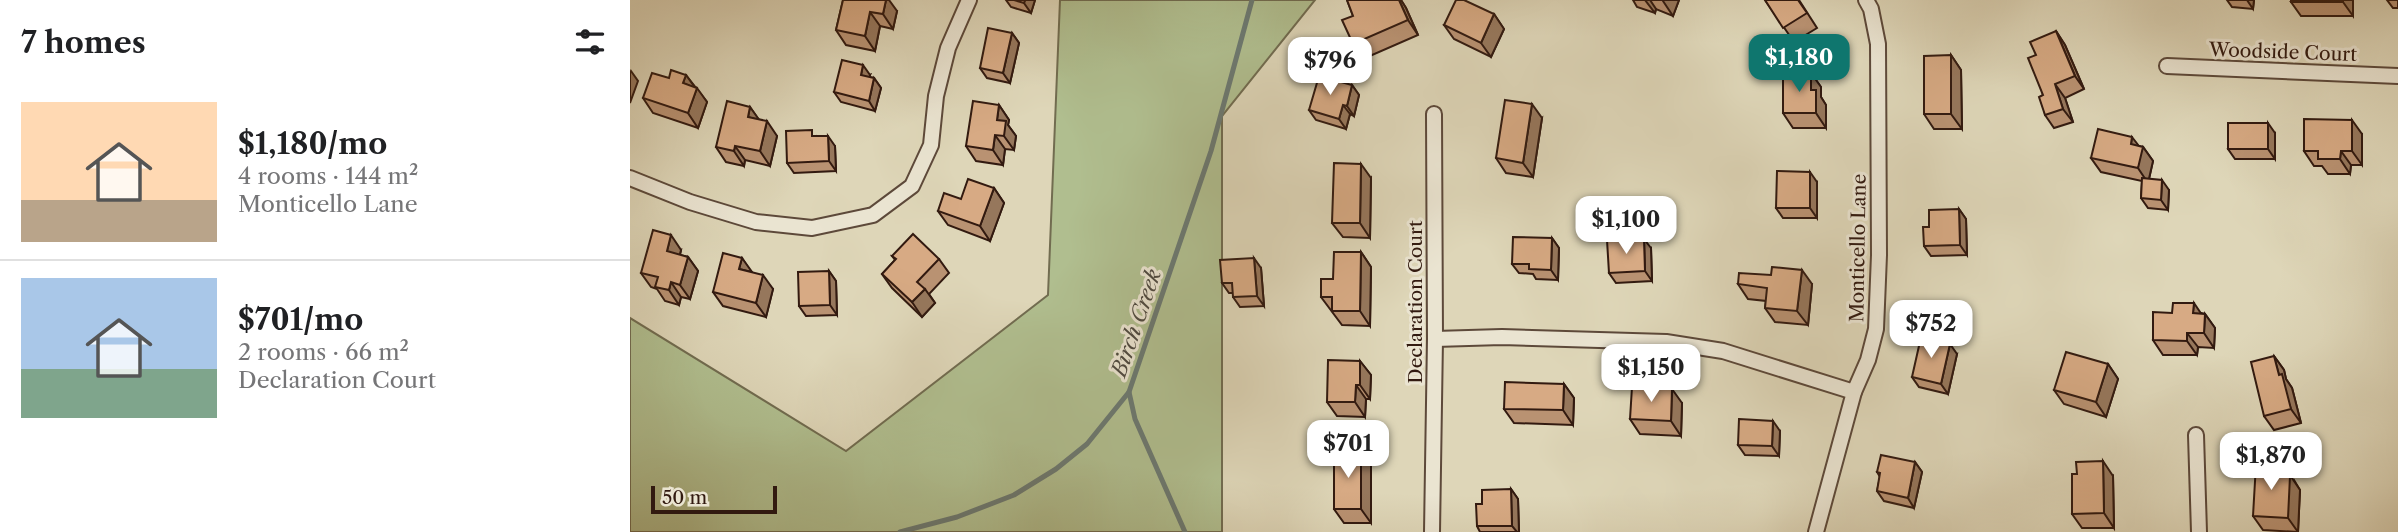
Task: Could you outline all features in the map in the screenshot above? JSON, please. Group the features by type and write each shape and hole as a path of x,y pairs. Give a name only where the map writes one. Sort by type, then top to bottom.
{"street":[{"path":"630,178 690,202 756,222 812,228 873,215 912,186 931,145 936,96 948,48 969,0"},
{"name":"Monticello Lane","path":"1816,532 1854,392 1868,360 1876,329 1879,255 1878,44 1871,9 1866,0"},
{"name":"Woodside Court","path":"2167,66 2398,76"},
{"name":"Declaration Court","path":"1432,532 1434,114"},
{"path":"1435,338 1502,337 1666,342 1723,351 1854,392"},
{"path":"2196,435 2199,532"}],"green space":[{"path":"1060,0 1315,0 1222,116 1222,532 630,532 630,318 846,451 1048,295"}],"building":[{"path":"843,0 886,0 883,14 870,12 865,36 836,30"},
{"path":"1347,0 1399,0 1408,20 1353,44 1342,20 1353,16"},
{"path":"1456,0 1464,0 1494,14 1481,43 1444,25"},
{"path":"1765,0 1798,0 1807,13 1783,28"},
{"path":"2343,0 2343,2 2291,2"},
{"path":"988,28 1012,33 1003,73 980,68"},
{"path":"2056,31 2075,76 2055,84 2063,109 2045,115 2039,97 2043,95 2028,58 2036,55 2030,42"},
{"path":"1951,55 1951,114 1924,114 1924,56"},
{"path":"842,60 863,65 861,75 874,78 869,101 834,92"},
{"path":"671,70 686,75 683,83 697,88 688,113 643,98 652,73 669,78"},
{"path":"1783,73 1811,73 1811,90 1816,90 1816,113 1783,113"},
{"path":"1319,76 1352,85 1347,106 1343,105 1339,119 1309,110"},
{"path":"1505,100 1532,104 1523,163 1496,158"},
{"path":"727,101 750,107 748,117 767,121 760,151 735,146 734,151 716,147"},
{"path":"973,101 999,105 997,120 1006,121 1004,136 995,135 993,150 966,146"},
{"path":"2304,119 2352,120 2352,151 2341,151 2340,159 2318,159 2318,151 2304,151"},
{"path":"2228,123 2268,123 2268,149 2228,149"},
{"path":"2098,129 2132,137 2131,144 2143,147 2138,168 2091,158"},
{"path":"812,130 812,136 828,136 829,161 787,163 786,131"},
{"path":"1334,163 1361,164 1360,223 1332,223"},
{"path":"1777,171 1810,172 1810,208 1776,208"},
{"path":"2142,178 2162,180 2161,200 2141,198"},
{"path":"968,179 994,188 980,226 938,211 944,193 961,199"},
{"path":"1959,209 1960,245 1924,246 1923,227 1929,227 1929,210"},
{"path":"653,230 671,235 667,251 688,257 680,285 671,282 669,290 655,287 658,277 641,273"},
{"path":"913,234 939,259 917,282 925,289 912,302 882,274 896,259 892,256"},
{"path":"1513,237 1552,238 1551,270 1529,269 1529,264 1512,264"},
{"path":"1644,239 1645,271 1609,273 1607,240"},
{"path":"1334,252 1361,252 1360,311 1332,311 1332,297 1321,297 1321,279 1333,279"},
{"path":"723,253 742,258 739,269 763,275 756,303 713,292"},
{"path":"1254,258 1257,296 1233,297 1232,283 1222,283 1220,260"},
{"path":"1772,267 1802,270 1797,311 1765,308 1767,288 1738,284 1739,273 1771,275"},
{"path":"829,271 830,305 799,306 798,272"},
{"path":"2173,303 2194,303 2193,313 2205,314 2204,333 2187,333 2187,341 2153,340 2153,312 2172,313"},
{"path":"1921,337 1950,344 1941,384 1912,377"},
{"path":"2066,352 2108,364 2096,402 2054,390"},
{"path":"2274,356 2279,375 2282,374 2291,409 2264,416 2251,362"},
{"path":"1328,360 1360,361 1360,385 1356,385 1355,402 1327,402"},
{"path":"1505,382 1564,384 1563,410 1504,409"},
{"path":"1632,387 1672,389 1671,421 1630,419"},
{"path":"1739,419 1773,421 1772,446 1738,445"},
{"path":"1334,450 1361,450 1361,509 1334,509"},
{"path":"1881,455 1915,462 1908,498 1877,491"},
{"path":"2103,461 2104,513 2072,514 2072,474 2077,474 2076,462"},
{"path":"2256,464 2284,466 2284,475 2290,476 2288,518 2253,516"},
{"path":"1511,489 1512,526 1477,526 1476,504 1482,504 1482,490"}],"waterway":[{"name":"Birch Creek","path":"900,532 957,517 1014,495 1056,469 1087,444 1129,392 1211,151 1252,0"},
{"path":"1129,392 1135,419 1185,532"}]}
